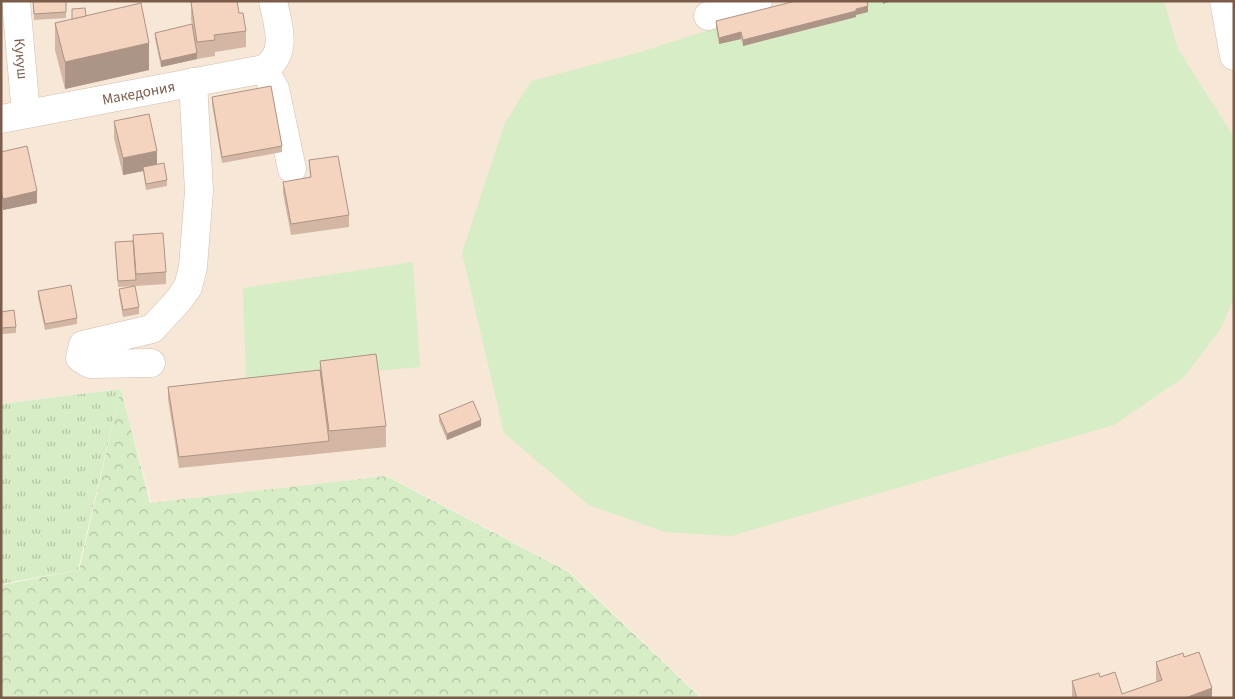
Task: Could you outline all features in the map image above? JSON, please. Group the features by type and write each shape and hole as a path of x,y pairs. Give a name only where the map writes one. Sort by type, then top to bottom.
{"street":[{"name":"Кукуш","path":"14,117 16,1"},
{"path":"708,16 758,1"},
{"path":"1224,1 1234,56"},
{"path":"277,2 280,42 269,66 276,89 292,169"},
{"name":"Македония","path":"14,117 269,66"},
{"path":"151,363 90,364 80,358 83,345 152,329 178,301 188,286 193,267 199,191 193,82"}],"shaded area":[{"path":"1,1 1234,1 1234,698 702,698 570,572 387,476 151,503 121,389 1,404"}],"green space":[{"path":"800,1 1164,1 1178,49 1234,137 1234,299 1220,330 1184,377 1114,425 731,536 665,532 589,505 504,433 462,253 505,123 531,81 637,53"},
{"path":"413,262 420,367 246,382 243,288"},
{"path":"121,389 78,570 1,584 1,404"},
{"path":"121,389 150,503 386,476 569,572 701,698 1,698 1,585 79,570"}],"building":[{"path":"33,1 66,1 66,12 34,14"},
{"path":"237,1 239,13 243,13 246,31 214,35 215,40 197,42 191,2"},
{"path":"796,1 867,1 868,6 856,9 856,11 743,40 741,32 719,38 716,21"},
{"path":"141,3 149,43 65,62 55,23"},
{"path":"85,8 86,16 72,19 72,9"},
{"path":"192,24 197,53 161,61 155,33"},
{"path":"271,86 282,146 222,157 212,97"},
{"path":"149,114 157,151 123,158 114,121"},
{"path":"27,146 37,191 3,199 1,191 1,152"},
{"path":"338,156 349,215 291,224 283,182 311,177 309,160"},
{"path":"164,163 167,180 146,184 143,167"},
{"path":"163,233 166,272 136,274 133,235"},
{"path":"133,241 136,280 118,281 115,242"},
{"path":"71,285 77,318 45,324 38,291"},
{"path":"135,286 139,307 123,310 119,289"},
{"path":"14,310 16,327 1,328 1,312"},
{"path":"376,354 386,426 329,431 320,361"},
{"path":"320,370 329,441 179,457 168,387"},
{"path":"473,401 481,420 447,434 439,415"},
{"path":"1199,652 1212,688 1185,698 1077,698 1072,681 1099,673 1100,677 1115,672 1122,694 1162,680 1156,662 1183,653 1184,657"}]}
